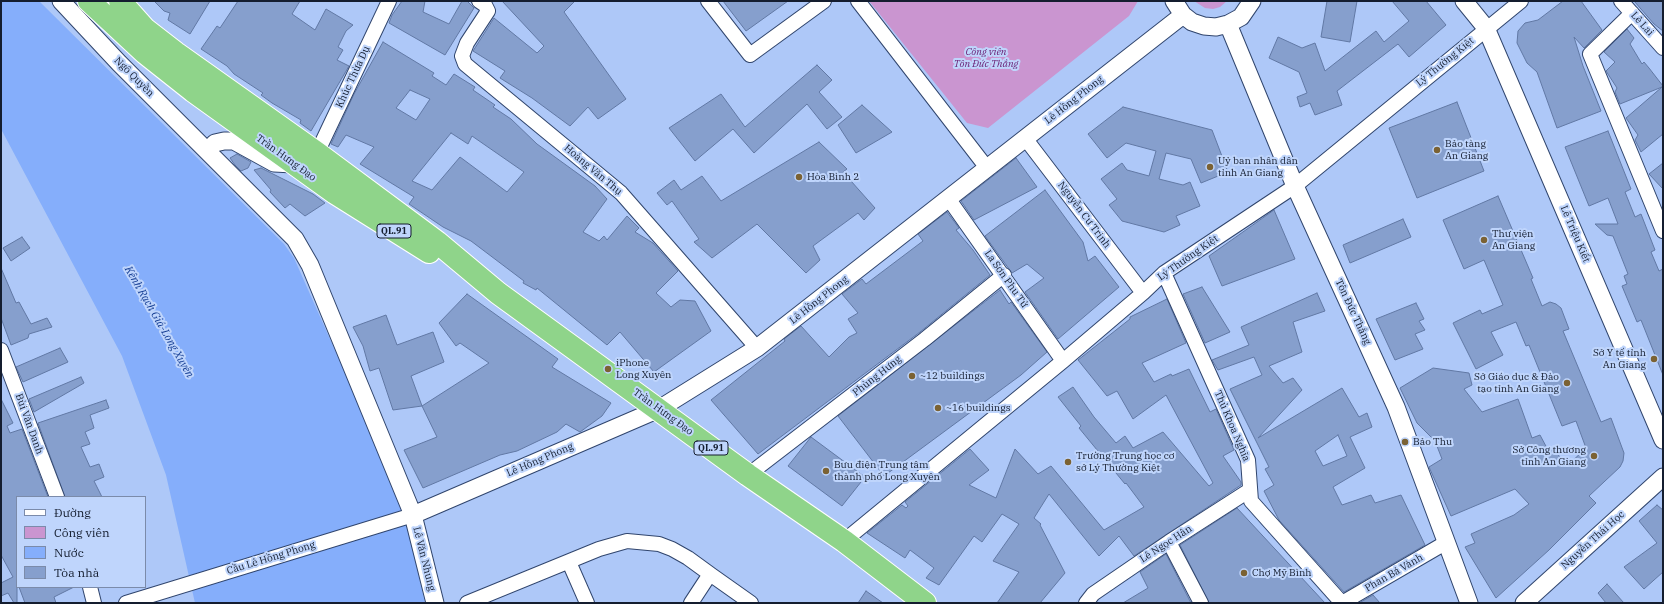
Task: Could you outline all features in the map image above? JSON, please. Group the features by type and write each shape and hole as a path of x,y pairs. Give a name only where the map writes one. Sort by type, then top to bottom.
{"highway":[{"name":"Trần Hưng Đạo","path":"89,1 145,53 187,87 293,164 335,193 412,242 498,293"},
{"name":"Trần Hưng Đạo","path":"120,1 145,29 176,53 317,153 437,242 498,293 748,475 844,541 925,603"}],"street":[{"name":"Ngô Quyền","path":"61,1 119,63 208,150 295,239 310,265 408,516"},
{"path":"135,1 176,53"},
{"name":"Khúc Thừa Dụ","path":"317,153 389,1"},
{"name":"Hoàng Văn Thụ","path":"479,1 485,5 488,12 468,43 462,56 465,64 621,193 757,348"},
{"path":"708,1 750,55 824,1"},
{"path":"858,1 987,168"},
{"path":"1178,8 1192,22 1204,26 1216,27 1228,24 1241,17 1252,1"},
{"name":"Lê Triệu Kiết","path":"1464,1 1486,28 1663,440"},
{"name":"Lý Thường Kiệt","path":"844,541 1063,361 1143,293 1164,273 1295,186 1486,28 1521,1"},
{"name":"Lê Lai","path":"1621,1 1663,48"},
{"name":"Lê Hồng Phong","path":"408,516 659,409 757,348 1025,138 1178,8"},
{"path":"1632,13 1590,54 1663,231"},
{"name":"Tôn Đức Thắng","path":"1228,24 1295,186 1396,406 1469,603"},
{"name":"Nguyễn Cư Trinh","path":"1025,138 1143,293"},
{"path":"208,150 215,143 224,141 234,142 274,163 293,164"},
{"name":"La Sơn Phu Tử","path":"948,198 1004,275 1063,361"},
{"name":"Thủ Khoa Nghĩa","path":"1164,273 1248,460 1251,501 1342,603"},
{"name":"Phùng Hưng","path":"748,475 925,339 1004,275"},
{"name":"Bùi Văn Danh","path":"1,350 4,365 57,496"},
{"name":"Nguyễn Thái Học","path":"1524,603 1663,477"},
{"name":"Lê Ngọc Hân","path":"1086,603 1093,594 1169,542 1250,490"},
{"name":"Cầu Lê Hồng Phong","path":"132,601 408,516"},
{"name":"Lê Văn Nhung","path":"408,516 435,603"},
{"path":"467,603 615,544 627,541 659,544 672,549 688,558 751,603"},
{"path":"1169,542 1201,603"},
{"name":"Phan Bá Vành","path":"1342,603 1447,542"},
{"path":"569,562 587,603"},
{"path":"691,603 710,574"},
{"path":"90,588 94,603"}],"green space":[{"name":"Công viên Tôn Đức Thắng","path":"869,1 1138,1 1129,16 988,128 967,123"},
{"path":"1194,1 1227,1 1220,7 1213,9 1205,8"}],"water":[{"name":"Kênh Rạch Giá-Long Xuyên","path":"1,1 39,1 284,244 294,258 401,499 425,603 195,603 166,475 122,356 1,129"}],"building":[{"path":"154,1 210,1 190,34 168,20 170,13 164,11"},
{"path":"238,1 300,1 292,14 315,30 326,9 353,25 346,31 338,47 343,50 337,60 349,66 311,131 300,123 301,120 272,103 261,95 263,93 234,74 227,66 201,49 217,26 220,28"},
{"path":"402,1 425,1 423,12 449,24 462,1 467,1 474,8 445,55 389,23 392,15"},
{"path":"502,1 575,1 564,12 626,99 598,119 588,107 570,126 532,98 500,78 505,71 473,51 494,18 537,53 544,46"},
{"path":"723,1 788,1 746,31"},
{"path":"1327,1 1357,1 1350,42 1321,37"},
{"path":"1392,1 1426,1 1446,25 1409,57 1398,44 1337,91 1342,105 1315,115 1310,103 1300,107 1297,97 1307,93 1299,72 1269,58 1278,37 1302,48 1315,43 1325,71 1376,31 1384,42 1409,21"},
{"path":"1563,1 1581,1 1602,30 1584,48 1574,37 1583,66 1601,111 1557,128 1537,72 1527,63 1517,43 1518,31 1525,23 1538,20"},
{"path":"1634,1 1663,1 1663,31 1654,24"},
{"path":"1627,29 1634,38 1630,44 1642,64 1644,62 1663,86 1663,134 1641,152 1635,140 1638,135 1626,118 1662,87 1620,104 1615,92 1617,88 1606,71 1615,62 1604,52"},
{"path":"383,42 434,73 432,76 446,85 454,74 475,87 473,90 495,105 493,107 511,119 537,144 595,186 607,199 583,232 599,241 604,236 607,240 627,216 639,228 635,232 653,243 678,271 656,293 671,307 680,300 695,301 711,331 654,372 620,332 607,345 537,288 536,290 523,283 524,281 471,241 443,227 409,204 414,197 360,164 374,147 346,135 338,147 331,144 354,94","holes":["410,90 430,99 416,120 396,108","451,133 468,144 472,136 524,172 507,192 460,157 432,190 412,181"]},
{"path":"817,65 832,80 819,92 842,117 827,129 807,104 754,153 733,129 695,161 669,128 721,94 745,127"},
{"name":"Bảo tàng An Giang","path":"1457,102 1484,171 1417,198 1389,128"},
{"path":"862,105 892,132 856,153 838,125"},
{"name":"Uỷ ban nhân dân tỉnh An Giang","path":"1123,107 1212,130 1228,172 1201,183 1191,159 1166,153 1159,179 1183,185 1190,182 1200,206 1176,216 1180,225 1164,232 1122,221 1109,205 1117,199 1101,179 1122,163 1127,170 1149,176 1156,151 1126,143 1107,158 1088,134"},
{"path":"1608,131 1631,189 1625,192 1635,217 1641,214 1655,250 1651,252 1659,271 1663,269 1663,375 1641,320 1637,322 1622,286 1627,284 1624,276 1628,274 1613,236 1607,235 1595,224 1618,224 1608,198 1589,206 1565,147"},
{"path":"819,142 847,169 843,172 875,208 864,220 858,213 813,246 820,260 806,273 757,224 712,258 694,242 699,239 672,201 667,205 657,193 674,180 681,190 702,176 721,201"},
{"path":"237,154 251,162 248,168 241,171 235,165 230,158"},
{"path":"1016,158 1037,187 974,220 961,201"},
{"path":"1663,163 1663,189 1649,174"},
{"path":"261,168 313,194 325,203 305,216 290,204 285,208 270,192 271,190 254,170"},
{"path":"1045,190 1083,242 1088,261 1095,256 1119,287 1058,339 1025,292 1044,278 1027,264 1012,273 985,236"},
{"path":"1498,196 1533,278 1531,279 1542,306 1550,302 1561,308 1569,329 1563,331 1601,422 1611,418 1624,453 1623,461 1620,467 1589,496 1596,503 1549,550 1496,598 1465,547 1475,543 1471,534 1514,515 1529,504 1515,489 1451,516 1429,467 1442,459 1435,441 1417,423 1400,388 1433,368 1469,373 1472,385 1464,389 1482,412 1518,399 1532,438 1540,435 1548,450 1554,448 1566,467 1586,448 1576,421 1562,426 1529,345 1526,346 1516,322 1491,332 1503,355 1476,369 1453,323 1480,310 1482,314 1503,305 1484,260 1464,269 1443,220"},
{"path":"1274,210 1295,259 1222,286 1209,256"},
{"path":"947,212 959,228 956,230 973,250 990,275 920,332 758,454 711,400 785,341 784,339 801,326 829,357 849,337 857,333 848,319 858,313 842,294 862,279 866,284 923,241 918,234"},
{"path":"1403,219 1411,237 1350,263 1343,245"},
{"path":"22,237 30,248 11,261 3,248"},
{"path":"1,268 16,303 19,302 31,324 47,318 52,327 29,334 28,338 11,345 1,318"},
{"path":"1202,287 1230,332 1205,343 1183,294"},
{"path":"1000,290 1009,304 1011,302 1047,352 1021,375 884,476 838,416"},
{"path":"1317,293 1325,311 1293,322 1302,352 1269,366 1283,383 1293,378 1302,390 1258,438 1342,388 1359,417 1367,413 1372,427 1350,437 1365,468 1333,487 1342,505 1371,495 1375,503 1401,495 1425,545 1344,592 1279,520 1264,491 1274,485 1265,469 1269,467 1230,389 1262,375 1254,357 1218,370 1212,360 1249,345 1241,327","holes":["1338,435 1347,456 1323,466 1315,451"]},
{"path":"467,294 558,359 552,367 611,403 602,416 580,432 566,424 557,432 517,451 500,455 423,488 404,450 437,437 422,406 489,363 460,343 456,346 439,323"},
{"path":"1167,299 1186,343 1142,363 1154,382 1171,374 1172,376 1189,369 1210,412 1216,409 1234,450 1223,456 1241,482 1241,485 1134,556 1119,536 1099,556 1049,494 1034,518 1041,524 1040,525 1065,573 1040,603 997,603 1019,572 993,561 1019,524 1002,514 982,542 974,536 939,585 926,578 934,568 910,550 905,558 867,533 902,505 906,508 908,506 905,502 970,449 989,470 969,485 996,498 1015,449 1038,474 1051,466 1104,530 1144,507 1126,483 1125,484 1079,428 1081,426 1058,397 1073,387 1094,417 1116,443 1125,436 1133,448 1163,432 1209,486 1213,483 1166,395 1133,419 1117,391 1107,396 1078,360 1130,319 1130,317"},
{"path":"1416,303 1424,319 1419,321 1425,330 1415,334 1423,349 1395,360 1376,319"},
{"path":"386,315 397,345 433,332 444,362 411,376 422,406 393,410 379,368 370,371 363,346 353,327"},
{"path":"60,348 68,362 23,382 16,367"},
{"path":"81,377 84,383 34,412 29,399"},
{"path":"1,399 13,423 7,426 10,433 22,429 48,496 16,496 17,603 14,603 8,593 1,596 1,583 13,577 1,555"},
{"path":"106,400 109,408 90,415 94,428 85,432 90,444 81,447 90,467 99,464 104,477 94,481 102,496 65,496 38,423"},
{"name":"Bưu điện Trung tâm thành phố Long Xuyên","path":"811,437 865,477 842,506 788,466"},
{"path":"1657,505 1663,510 1663,572 1644,589 1624,567 1657,543 1639,521"},
{"name":"Chợ Mỹ Bình","path":"1237,508 1325,603 1209,603 1180,545"},
{"path":"1166,554 1191,603 1123,603 1148,588 1140,572"},
{"path":"1607,584 1624,603 1606,603 1598,593"},
{"path":"19,588 72,588 54,597 56,603 25,603"},
{"path":"866,591 883,603 858,603"},
{"path":"1373,595 1380,603 1359,603"}],"place":[{"name":"Bảo tàng An Giang","path":"1437,150"},
{"name":"Uỷ ban nhân dân tỉnh An Giang","path":"1210,167"},
{"name":"Hòa Bình 2","path":"799,177"},
{"name":"Thư viện An Giang","path":"1484,240"},
{"name":"Sở Y tế tỉnh An Giang","path":"1654,359"},
{"name":"iPhone Long Xuyên","path":"608,369"},
{"name":"~12 buildings","path":"912,376"},
{"name":"Sở Giáo dục & Đào tạo tỉnh An Giang","path":"1567,383"},
{"name":"~16 buildings","path":"938,408"},
{"name":"Bảo Thu","path":"1405,442"},
{"name":"Sở Công thương tỉnh An Giang","path":"1594,456"},
{"name":"Trường Trung học cơ sở Lý Thường Kiệt","path":"1068,462"},
{"name":"Bưu điện Trung tâm thành phố Long Xuyên","path":"826,471"},
{"name":"Chợ Mỹ Bình","path":"1244,573"}]}
